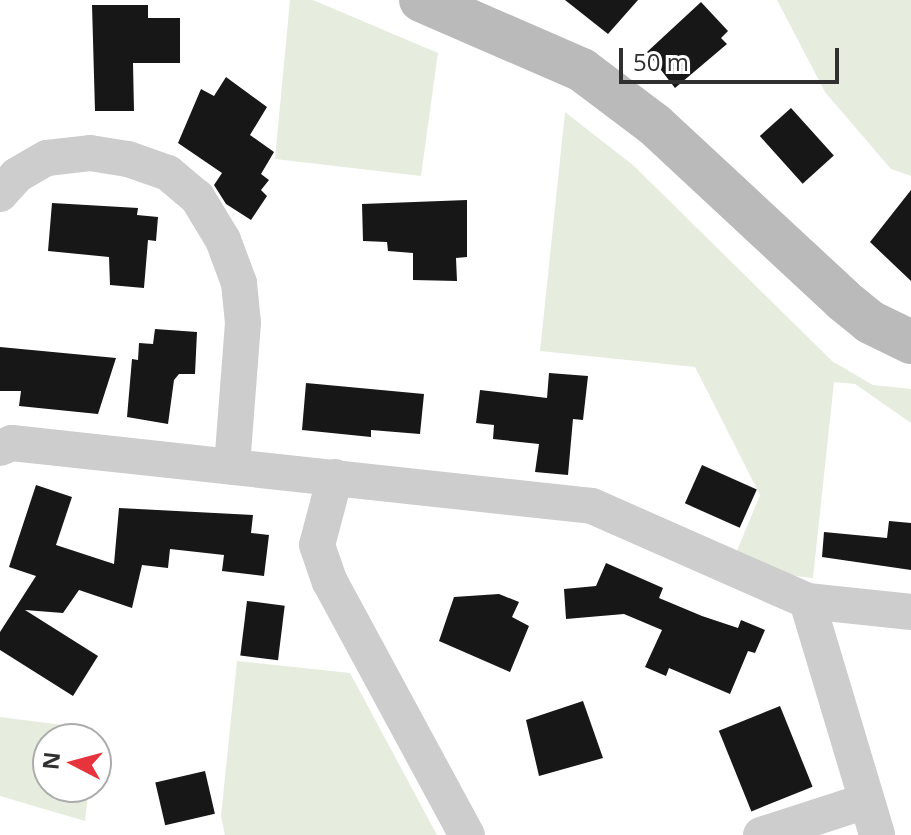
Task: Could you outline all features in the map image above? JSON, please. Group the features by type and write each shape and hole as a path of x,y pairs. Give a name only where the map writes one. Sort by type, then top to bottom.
{"street":[{"path":"421,0 582,70 655,125 843,300 870,322 911,342"},
{"path":"0,194 17,175 47,158 90,153 128,159 168,173 197,197 223,240 239,283 243,323 232,467"},
{"path":"0,448 12,443 592,506 807,601 911,612"},
{"path":"335,477 317,545 330,582 467,835"},
{"path":"807,601 877,835"},
{"path":"761,835 866,801"}],"green space":[{"path":"290,0 313,0 438,53 421,176 275,159"},
{"path":"777,0 911,0 911,176 891,169 825,92"},
{"path":"565,112 633,165 832,361 873,385 911,389 911,423 855,384 834,382 813,578 787,575 736,553 760,495 695,367 540,351"},
{"path":"237,661 350,673 437,835 225,835 221,816"},
{"path":"0,717 47,723 32,723 32,803 87,803 85,821 0,796"}],"building":[{"path":"565,0 638,0 608,34"},
{"path":"701,2 728,31 721,38 727,44 675,88 647,52"},
{"path":"92,5 148,5 148,18 180,18 180,63 133,63 134,111 95,111"},
{"path":"226,77 267,107 250,135 274,152 261,174 269,180 261,190 267,196 251,220 226,204 214,185 222,173 178,143 201,89 214,96"},
{"path":"791,108 834,156 803,184 760,136"},
{"path":"911,190 911,281 870,242"},
{"path":"467,200 467,257 456,258 457,281 413,280 413,253 388,251 387,242 363,241 362,204"},
{"path":"52,203 138,208 137,215 158,217 156,241 148,240 144,288 110,285 109,257 48,251"},
{"path":"155,329 197,332 195,374 179,374 174,380 168,424 127,417 132,359 138,360 139,343 153,344"},
{"path":"0,347 116,358 98,414 19,406 21,391 0,391"},
{"path":"549,373 588,376 583,420 573,419 568,475 535,472 539,444 493,439 494,425 476,423 480,390 547,398"},
{"path":"306,383 424,394 420,434 371,430 371,437 302,430"},
{"path":"702,465 757,489 740,528 685,503"},
{"path":"36,485 72,497 56,545 114,564 119,508 253,515 251,533 269,535 264,576 222,571 224,555 170,549 168,568 142,565 132,608 79,590 63,613 25,610 98,656 73,696 0,650 0,632 36,576 9,567"},
{"path":"889,521 911,523 911,570 822,557 824,532 887,538"},
{"path":"606,563 663,588 659,598 738,628 741,620 765,630 755,653 748,651 730,694 669,668 666,676 645,667 662,630 624,614 566,619 564,589 596,586"},
{"path":"499,594 519,602 512,617 529,626 510,672 439,641 454,597"},
{"path":"247,601 285,606 278,660 240,656"},
{"path":"583,701 603,758 539,776 526,720"},
{"path":"780,706 813,787 751,811 719,731"},
{"path":"205,771 215,814 165,825 155,782"}]}
